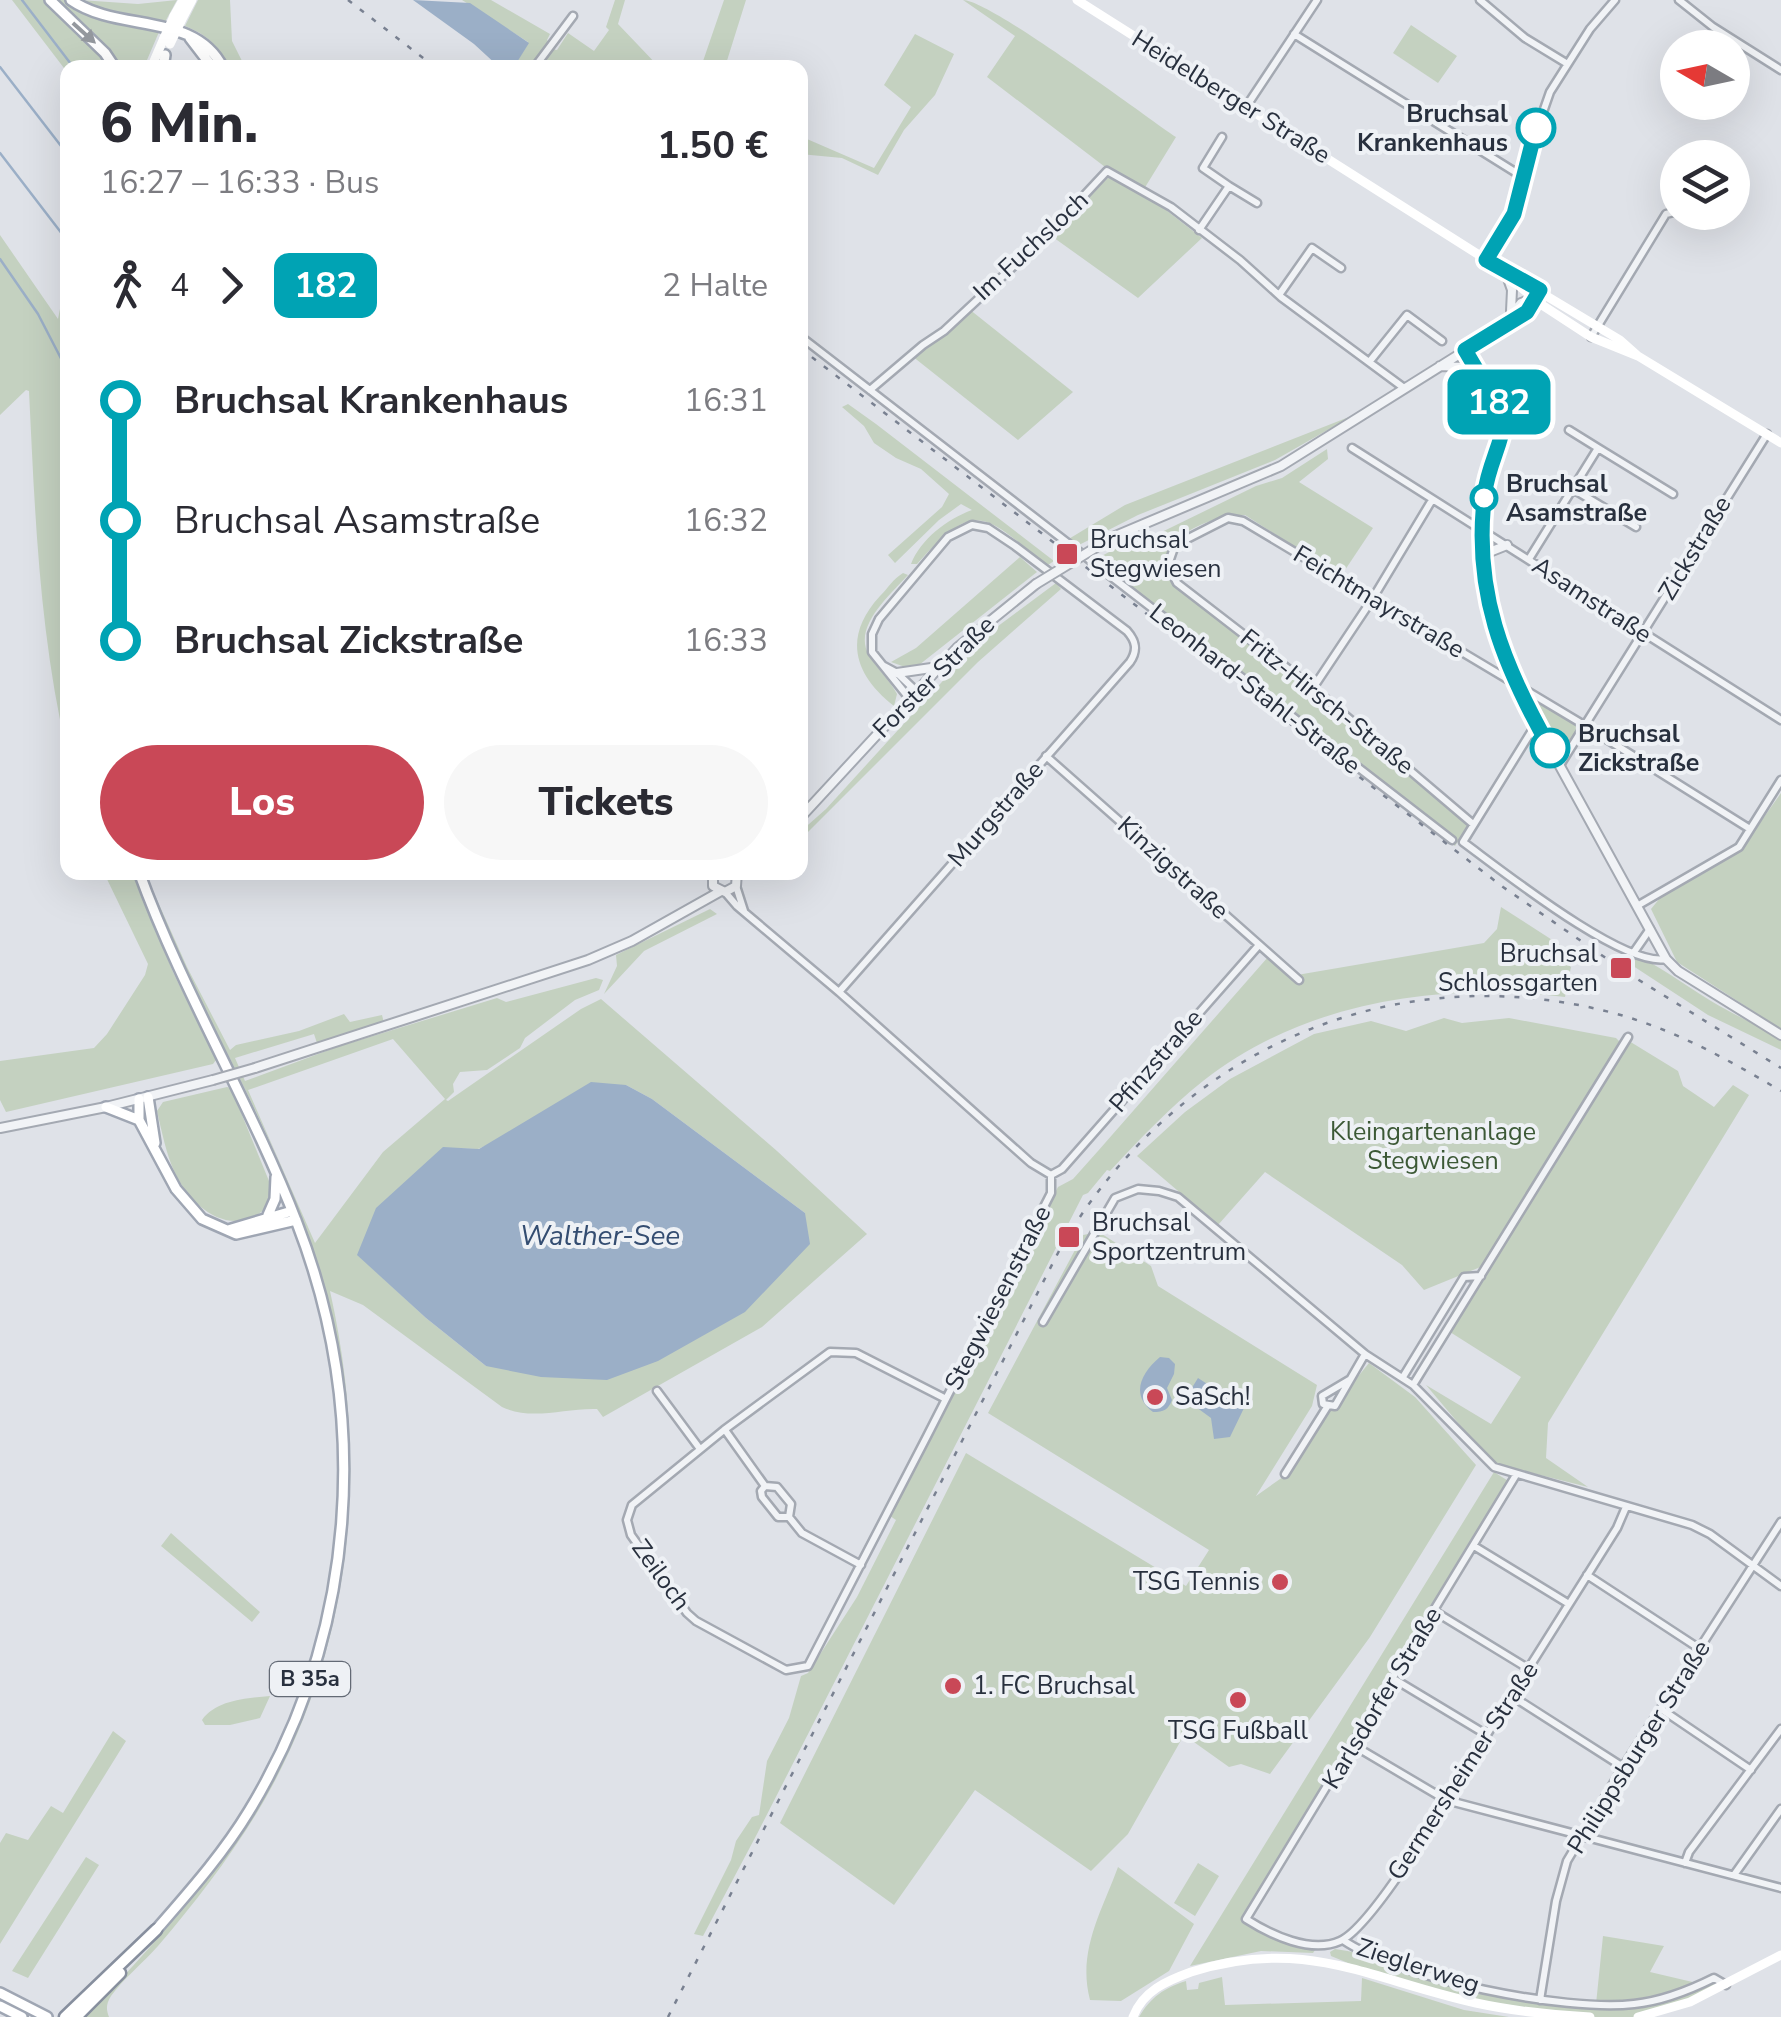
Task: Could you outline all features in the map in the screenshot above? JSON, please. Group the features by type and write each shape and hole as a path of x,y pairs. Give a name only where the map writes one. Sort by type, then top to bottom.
{"highway":[{"name":"B 35a","path":"65,2017 156,1930"},
{"name":"B 35a","path":"76,2017 156,1930"}],"main road":[{"path":"50,0 110,60"},
{"path":"71,0 109,18 184,33 208,44 219,60"},
{"path":"178,18 182,0"},
{"path":"156,60 192,0"},
{"name":"Heidelberger Straße","path":"1077,0 1498,267"},
{"path":"184,33 207,60"},
{"path":"163,60 167,41"},
{"path":"1498,267 1536,294"},
{"path":"1498,267 1593,332 1781,443"},
{"name":"B 35a","path":"142,880 294,1216 323,1301 341,1398 345,1491 333,1596 309,1684 275,1764 222,1850 156,1930"},
{"path":"139,1120 143,1098"},
{"path":"143,1098 155,1145"},
{"path":"106,1108 139,1120 186,1203 202,1220 246,1234 294,1216"},
{"path":"266,1217 275,1199 276,1175"},
{"path":"224,1230 266,1217 294,1216"},
{"path":"1638,2017 1690,2002 1781,1955"},
{"path":"1133,2017 1142,2000 1156,1988 1204,1968 1266,1957 1321,1960 1476,2003 1590,2017"},
{"path":"0,1993 43,2015"},
{"path":"0,2006 22,2017"}],"street":[{"path":"1246,106 1317,0"},
{"path":"1480,0 1525,38 1566,63"},
{"path":"1486,260 1514,214 1544,106 1566,63 1615,0"},
{"path":"1680,0 1781,70"},
{"path":"540,60 573,16"},
{"path":"1294,34 1523,177"},
{"path":"1222,137 1203,168 1256,203"},
{"name":"Im Fuchsloch","path":"870,390 922,345 944,332 1049,234 1107,171 1171,207 1279,295 1404,388"},
{"path":"1199,230 1229,186"},
{"path":"1593,332 1660,224"},
{"path":"1279,295 1312,248 1342,268"},
{"path":"1508,276 1511,314"},
{"name":"Forster Straße","path":"1504,326 1521,303 1536,294"},
{"name":"Forster Straße","path":"808,809 938,667 995,614 1036,584 1113,537 1281,466 1318,445 1527,312 1536,294"},
{"path":"1370,361 1407,315 1442,341"},
{"name":"Leonhard-Stahl-Straße","path":"808,342 1452,840"},
{"path":"1465,350 1505,418 1486,481 1482,555 1491,618 1514,683 1666,959 1692,980 1781,1035"},
{"path":"1440,366 1480,373"},
{"path":"1569,430 1673,494"},
{"name":"Zickstraße","path":"1560,765 1767,434"},
{"name":"Asamstraße","path":"1352,448 1780,718"},
{"path":"1529,558 1598,448"},
{"path":"1572,490 1636,527"},
{"path":"1313,688 1432,500"},
{"name":"Fritz-Hirsch-Straße","path":"1244,521 1228,518 1175,545 1168,564 1177,583 1313,688 1474,824"},
{"name":"Feichtmayrstraße","path":"1244,521 1584,725"},
{"name":"Murgstraße","path":"839,992 1134,656 1134,642 1127,631 1015,546 988,528 972,525 948,537 874,625 872,652 883,666"},
{"path":"1482,555 1507,545"},
{"path":"883,666 898,673 912,694"},
{"path":"883,666 912,694"},
{"path":"898,673 938,667"},
{"path":"1536,724 1463,842 1576,923 1634,952 1660,961 1666,959"},
{"path":"1584,725 1750,829"},
{"name":"Kinzigstraße","path":"1046,756 1299,980"},
{"path":"1638,906 1733,852 1781,780"},
{"path":"695,905 711,880"},
{"path":"714,880 723,892"},
{"path":"0,1128 106,1108 255,1068 588,960 723,892 736,880"},
{"path":"740,880 745,912"},
{"name":"Stegwiesenstraße","path":"723,892 1031,1163 1051,1175 1051,1193 861,1564 808,1666 795,1670"},
{"path":"1634,952 1650,929"},
{"name":"Pfinzstraße","path":"1051,1175 1062,1169 1259,945"},
{"path":"1414,1385 1628,1037"},
{"path":"1043,1322 1115,1198 1138,1189 1159,1190 1178,1197 1365,1354 1414,1385 1501,1471 1692,1525 1781,1586"},
{"path":"1403,1377 1464,1277 1481,1276"},
{"name":"Zeiloch","path":"795,1670 786,1670 696,1622 630,1536 627,1520 632,1505 724,1430 830,1352 856,1353 946,1399"},
{"path":"1327,1407 1336,1406 1365,1354"},
{"path":"1327,1407 1322,1396 1349,1380"},
{"path":"657,1390 700,1450"},
{"path":"1285,1474 1327,1407"},
{"path":"724,1430 765,1486"},
{"name":"Karlsdorfer Straße","path":"1324,1946 1282,1938 1246,1920 1516,1475"},
{"path":"765,1486 777,1487 791,1504 789,1517 802,1533 861,1564"},
{"path":"765,1486 762,1497 778,1517 789,1517"},
{"name":"Germersheimer Straße","path":"1343,1940 1382,1897 1446,1800 1626,1506"},
{"name":"Philippsburger Straße","path":"1540,2000 1560,1881 1581,1835 1781,1522"},
{"path":"1474,1546 1568,1604"},
{"path":"1587,1575 1700,1649"},
{"path":"1434,1611 1529,1669"},
{"path":"1394,1679 1487,1735"},
{"path":"1512,1696 1623,1767"},
{"path":"1661,1709 1751,1770"},
{"path":"1685,1862 1781,1729"},
{"path":"1353,1745 1446,1800 1781,1888"},
{"path":"1734,1875 1781,1809"},
{"path":"1324,1946 1343,1940"},
{"name":"Zieglerweg","path":"1343,1940 1360,1952 1434,1976 1540,2000 1636,2004 1686,1993 1714,1978 1726,1984"},
{"name":"Zieglerweg","path":"1321,1960 1324,1946"}],"green space":[{"path":"12,0 46,0 104,60 60,63"},
{"path":"55,0 64,0 93,18 159,32 147,60 112,60"},
{"path":"80,0 138,4 177,0 165,22 115,14"},
{"path":"198,0 230,0 232,41 242,60 224,60 211,42 185,26"},
{"path":"462,0 491,0 550,34 550,43 537,60 518,60 528,42"},
{"path":"615,0 625,0 618,24 652,60 542,60 551,49 557,50 568,33 594,51 609,30 606,27"},
{"path":"724,0 746,0 727,60 703,60"},
{"path":"963,0 979,5 1033,37 1176,137 1144,189 1109,170 987,77 1015,36"},
{"path":"1411,25 1457,56 1438,83 1393,53"},
{"path":"915,34 954,54 935,95 904,130 878,175 842,158 808,155 808,139 874,168 911,107 884,85"},
{"path":"1109,177 1166,210 1202,238 1138,298 1050,235"},
{"path":"0,235 58,319 60,309 60,717 44,617 29,391 0,415"},
{"path":"969,309 1073,392 1018,440 912,356"},
{"path":"848,404 1054,561 1048,565 995,525 968,521 954,528 917,564 911,564 936,531 972,510 961,504 895,563 888,555 942,507 949,494 921,469 874,443 864,426 842,407"},
{"path":"1354,415 1275,460 1138,515 1077,546 1067,540 1125,505"},
{"path":"1327,449 1328,459 1299,482 1373,528 1341,576 1245,515 1192,529 1172,547 1165,571 1175,586 1469,824 1455,846 1132,591 1110,564 1106,567 1096,559 1126,543 1131,547 1256,486 1282,478"},
{"path":"1020,557 1037,572 919,665 905,667 891,662 916,648"},
{"path":"903,573 908,575 869,622 865,644 897,694 894,706 869,681 862,668 857,640 868,611"},
{"path":"1056,583 1061,589 978,662 808,832 808,825 982,638"},
{"path":"1537,701 1578,727 1563,753 1536,705"},
{"path":"1781,793 1781,1029 1677,962 1651,909 1660,898 1739,852"},
{"path":"107,880 136,880 173,972 216,1060 213,1064 6,1112 0,1100 0,1061 94,1048 145,975 148,964"},
{"path":"145,880 230,1050 344,1014 350,1022 382,1015 384,1023 317,1043 314,1034 235,1058 245,1081 337,1047 497,998 506,1002 596,978 603,980 599,990 575,1000 525,1038 520,1048 487,1070 460,1072 453,1084 454,1092 446,1100 601,999 867,1234 762,1327 603,1417 597,1409 537,1414 502,1407 363,1305 330,1291 342,1356 349,1453 337,1345 306,1231 269,1140","holes":["393,1039 445,1099 383,1152 315,1243 248,1090","626,1085 652,1099 805,1213 486,1366 426,1318 358,1255 443,1148 478,1149"]},
{"path":"1501,907 1560,945 1557,955 1571,967 1565,997 1518,993 1422,996 1329,1015 1285,1032 1203,1081 1083,1195 757,1834 703,1936 694,1934 731,1860 736,1841 752,1817 759,1815 767,1761 789,1718 801,1676 808,1673 857,1597 896,1520 890,1516 1058,1187 1073,1179 1268,957 1291,976 1484,943 1497,929"},
{"path":"710,909 717,914 644,951 604,994 617,966 616,955"},
{"path":"1629,952 1773,1035 1781,1041 1781,1050 1708,1015 1624,960"},
{"name":"Kleingartenanlage Stegwiesen","path":"1444,1018 1462,1023 1509,1018 1616,1038 1620,1042 1483,1266 1424,1290 1402,1265 1265,1172 1218,1225 1137,1156 1185,1112 1230,1079 1314,1034 1371,1021 1406,1031"},
{"path":"1629,1041 1678,1071 1683,1086 1714,1107 1733,1085 1749,1095 1548,1423 1546,1458 1588,1487 1492,1463 1426,1385 1491,1424 1521,1377 1450,1332"},
{"path":"231,1088 270,1191 265,1209 238,1221 213,1215 182,1186 169,1158 157,1111 163,1102"},
{"path":"1099,1232 1151,1266 1158,1286 1317,1385 1312,1406 1256,1496 1290,1472 1330,1411 1369,1363 1415,1397 1476,1465 1370,1637 1270,1774 1241,1764 1229,1767 1184,1735 1128,1834 1091,1871 975,1790 894,1905 780,1823 966,1453 1186,1586 1209,1550 988,1413 1083,1235"},
{"path":"349,1455 346,1551 335,1615 318,1678 295,1739 265,1799 228,1856 158,1946 111,1996 107,2006 109,2017 83,2017 162,1933 229,1845 282,1754 321,1658 344,1558"},
{"path":"1494,1472 1510,1482 1241,1920 1266,1935 1313,1946 1315,1950 1261,1951 1190,1966"},
{"path":"171,1533 260,1612 252,1622 161,1546"},
{"path":"270,1696 260,1718 230,1725 205,1725 202,1720 224,1704"},
{"path":"113,1731 126,1741 0,1944 0,1843 6,1833 28,1840 51,1806 63,1813"},
{"path":"86,1857 99,1865 28,1978 12,1971"},
{"path":"1198,1863 1219,1876 1195,1916 1174,1903"},
{"path":"1118,1867 1194,1924 1169,1971 1121,2001 1090,2000 1089,1948"},
{"path":"1603,1936 1664,1946 1650,1972 1701,1984 1714,1978 1726,1985 1638,2017 1590,2017 1476,2003 1365,1970 1331,1956 1330,1952 1335,1949 1360,1954 1494,1990 1596,2004"},
{"path":"1222,1977 1225,2005 1361,2001 1362,1978 1464,2010 1509,2017 1139,2017 1153,1999 1171,1987 1186,1981 1187,1990 1198,1989 1199,1983"}],"water":[{"path":"413,0 470,3 529,43 518,60 491,60"},
{"name":"Walther-See","path":"591,1082 626,1085 652,1099 805,1213 810,1244 745,1312 658,1361 607,1380 541,1377 486,1366 357,1255 376,1208 443,1147 479,1149"},
{"path":"1160,1357 1175,1364 1167,1388 1172,1400 1165,1410 1153,1412 1140,1391 1143,1377"},
{"path":"1198,1378 1244,1408 1230,1437 1214,1439 1211,1418 1185,1399"}],"waterway":[{"path":"22,0 68,60"},
{"path":"0,67 60,145"},
{"path":"0,153 60,231"},
{"path":"0,259 38,314 60,357"}],"railway":[{"path":"348,0 426,60"},
{"path":"808,354 1503,887 1626,972 1781,1068"},
{"path":"668,2017 1060,1249 1108,1180 1164,1120 1228,1072 1298,1034 1373,1009 1452,997 1534,998 1617,1014 1701,1047 1781,1091"}],"bus line":[{"name":"182","path":"1536,128 1514,214 1486,260 1540,290 1527,312 1465,350 1505,418 1484,498 1482,555 1491,618 1514,683 1550,748"}],"place":[{"name":"Bruchsal Krankenhaus","path":"1536,128"},
{"name":"Bruchsal Asamstraße","path":"1484,498"},
{"name":"Bruchsal Stegwiesen","path":"1067,554"},
{"name":"Bruchsal Zickstraße","path":"1550,748"},
{"name":"Bruchsal Schlossgarten","path":"1621,968"},
{"name":"Bruchsal Sportzentrum","path":"1069,1237"},
{"name":"SaSch!","path":"1155,1397"},
{"name":"TSG Tennis","path":"1280,1582"},
{"name":"1. FC Bruchsal","path":"953,1686"},
{"name":"TSG Fußball","path":"1238,1700"}]}
